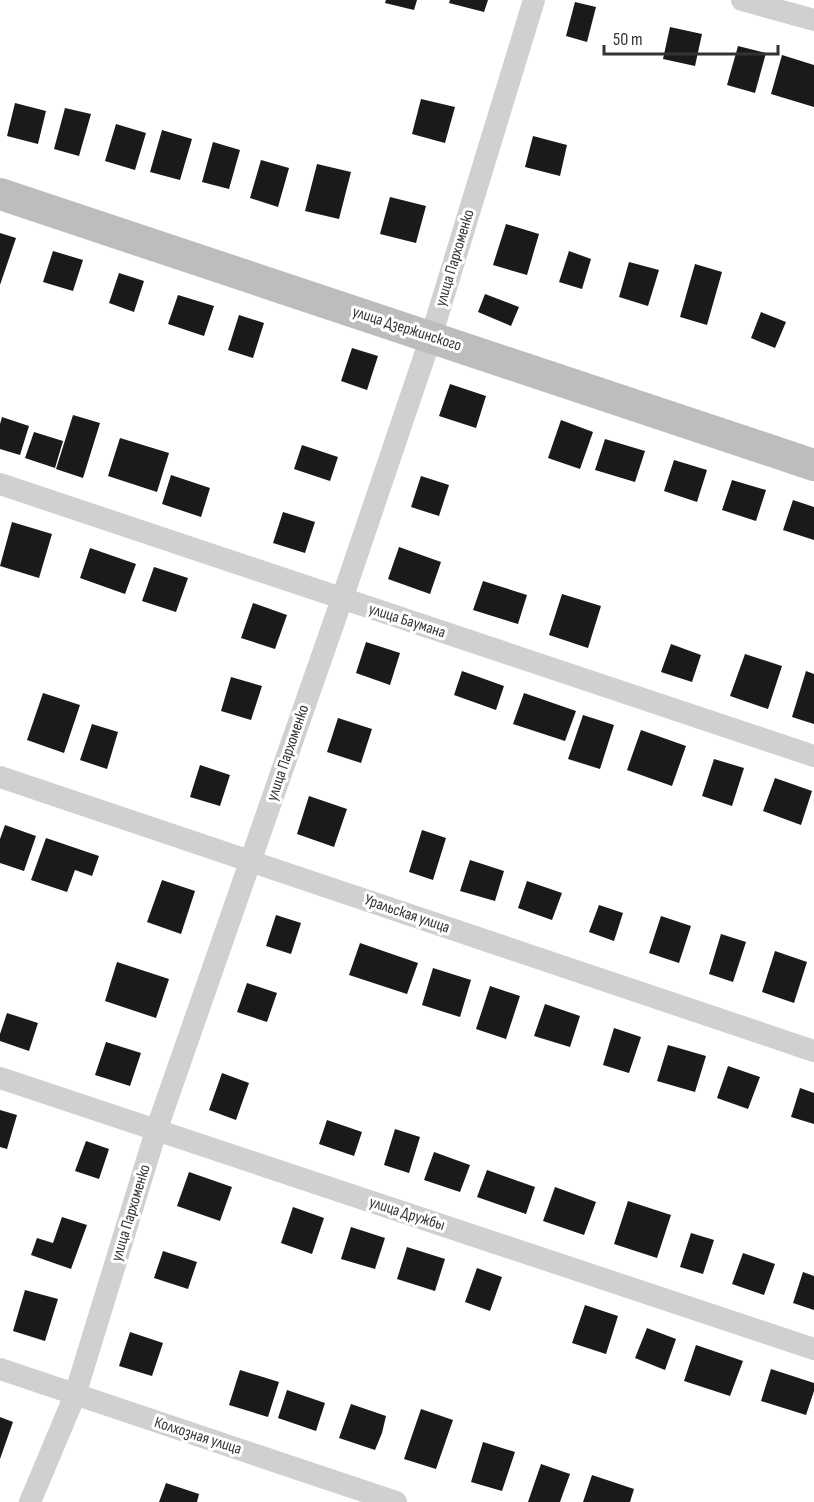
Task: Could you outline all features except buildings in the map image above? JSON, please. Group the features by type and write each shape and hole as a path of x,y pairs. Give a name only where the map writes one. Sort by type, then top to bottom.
{"street":[{"name":"улица Пархоменко","path":"30,1502 75,1395 156,1131 431,337 534,0"},
{"path":"742,0 814,20"},
{"name":"улица Дзержинского","path":"0,194 814,465"},
{"name":"улица Баумана","path":"0,484 814,756"},
{"name":"Уральская улица","path":"0,777 814,1051"},
{"name":"улица Дружбы","path":"0,1078 814,1348"},
{"name":"Колхозная улица","path":"0,1369 396,1502"}]}
